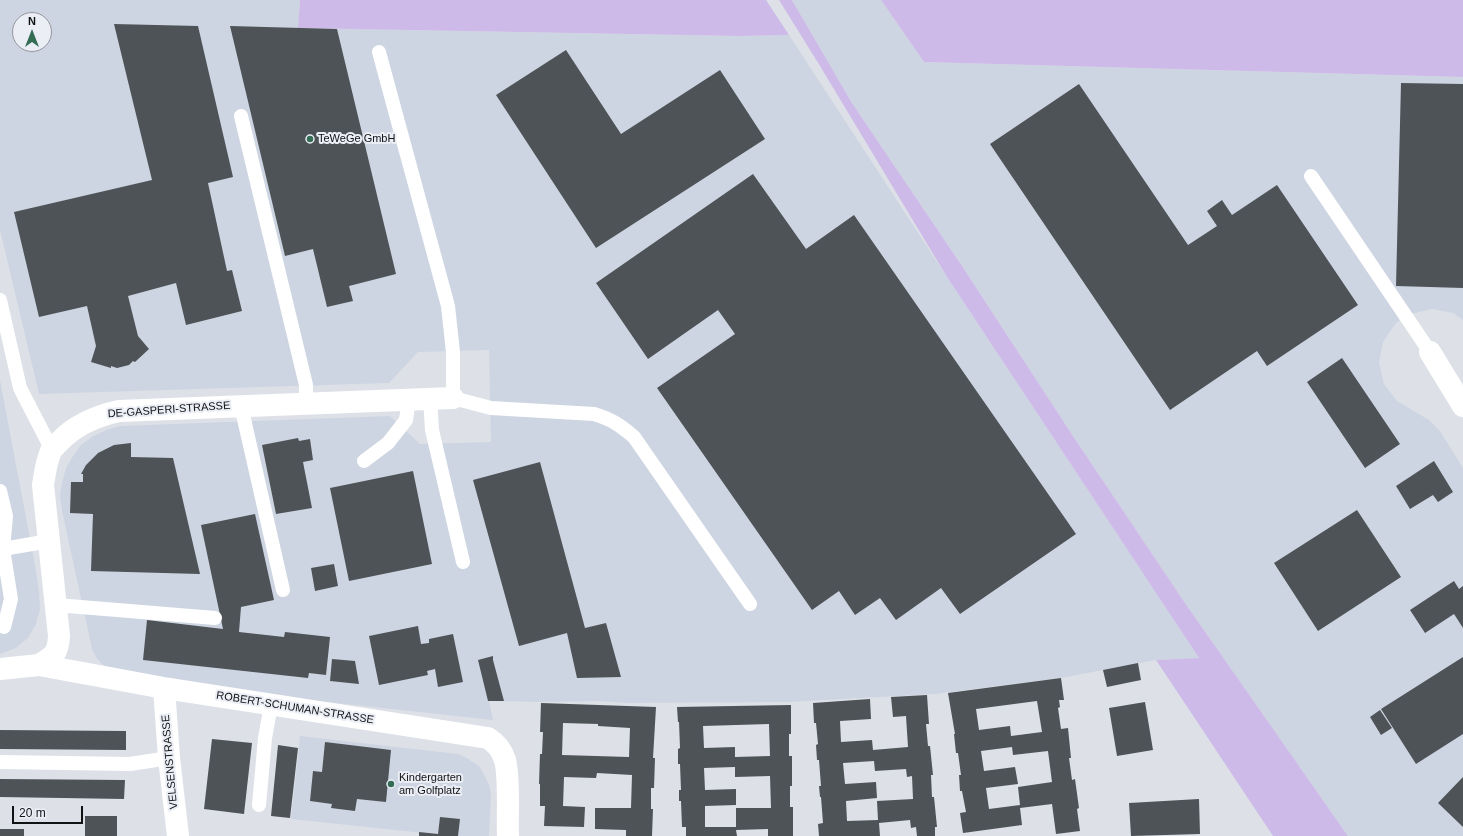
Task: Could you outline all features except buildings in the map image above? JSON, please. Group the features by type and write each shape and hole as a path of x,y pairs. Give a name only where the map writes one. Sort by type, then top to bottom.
{"street":[{"path":"1430,352 1463,406"},
{"name":"DE-GASPERI-STRASSE","path":"39,664 50,658 56,652 59,645 43,485 45,467 52,450 77,426 104,414 119,411 453,398"},
{"name":"ROBERT-SCHUMAN-STRASSE","path":"0,669 39,664 164,688 488,738 495,743 505,760 507,778 508,836"},
{"name":"VELSENSTRASSE","path":"164,688 169,758 178,836"}],"lane":[{"path":"379,52 448,306 453,352 453,398 491,408 594,414 608,418 621,426 634,437 750,604"},
{"path":"241,116 306,385 306,403"},
{"path":"1311,176 1430,352"},
{"path":"0,300 20,388 52,450"},
{"path":"430,398 432,430 463,562"},
{"path":"364,461 388,442 406,420 409,399"},
{"path":"241,406 283,590"},
{"path":"0,491 6,516 3,549 11,600 4,627"},
{"path":"3,549 49,541"},
{"path":"56,605 215,618"},
{"path":"259,805 265,738 271,705"},
{"path":"0,762 130,764 169,758"}],"shaded area":[{"path":"0,0 300,0 298,28 738,36 789,35 1199,658 1156,660 1061,678 935,694 788,702 628,703 599,701 489,701 493,720 125,680 101,663 92,649 62,511 60,496 66,468 81,445 93,436 120,426 390,416 420,444 491,442 489,350 418,352 389,383 39,394 0,230"},
{"path":"300,0 766,0 789,35 738,36 298,28"},
{"path":"779,0 792,0 852,103 962,266 1071,433 1185,603 1348,836 1273,836 1156,660 1199,658 947,277"},
{"path":"792,0 881,0 924,62 1463,77 1463,320 1453,313 1432,309 1410,314 1396,323 1383,342 1379,363 1384,384 1397,401 1429,420 1440,431 1463,468 1463,836 1348,836 1185,603 1071,433 962,266 852,103"},
{"path":"881,0 1463,0 1463,77 924,62"},
{"path":"0,380 35,565 40,609 36,624 28,638 16,648 0,654"},
{"name":"Kindergarten am Golfplatz","path":"300,736 458,754 465,757 479,766 490,788 489,836 452,836 291,819"}],"place":[{"name":"TeWeGe GmbH","path":"310,139"},
{"name":"Kindergarten am Golfplatz","path":"391,784"}]}
